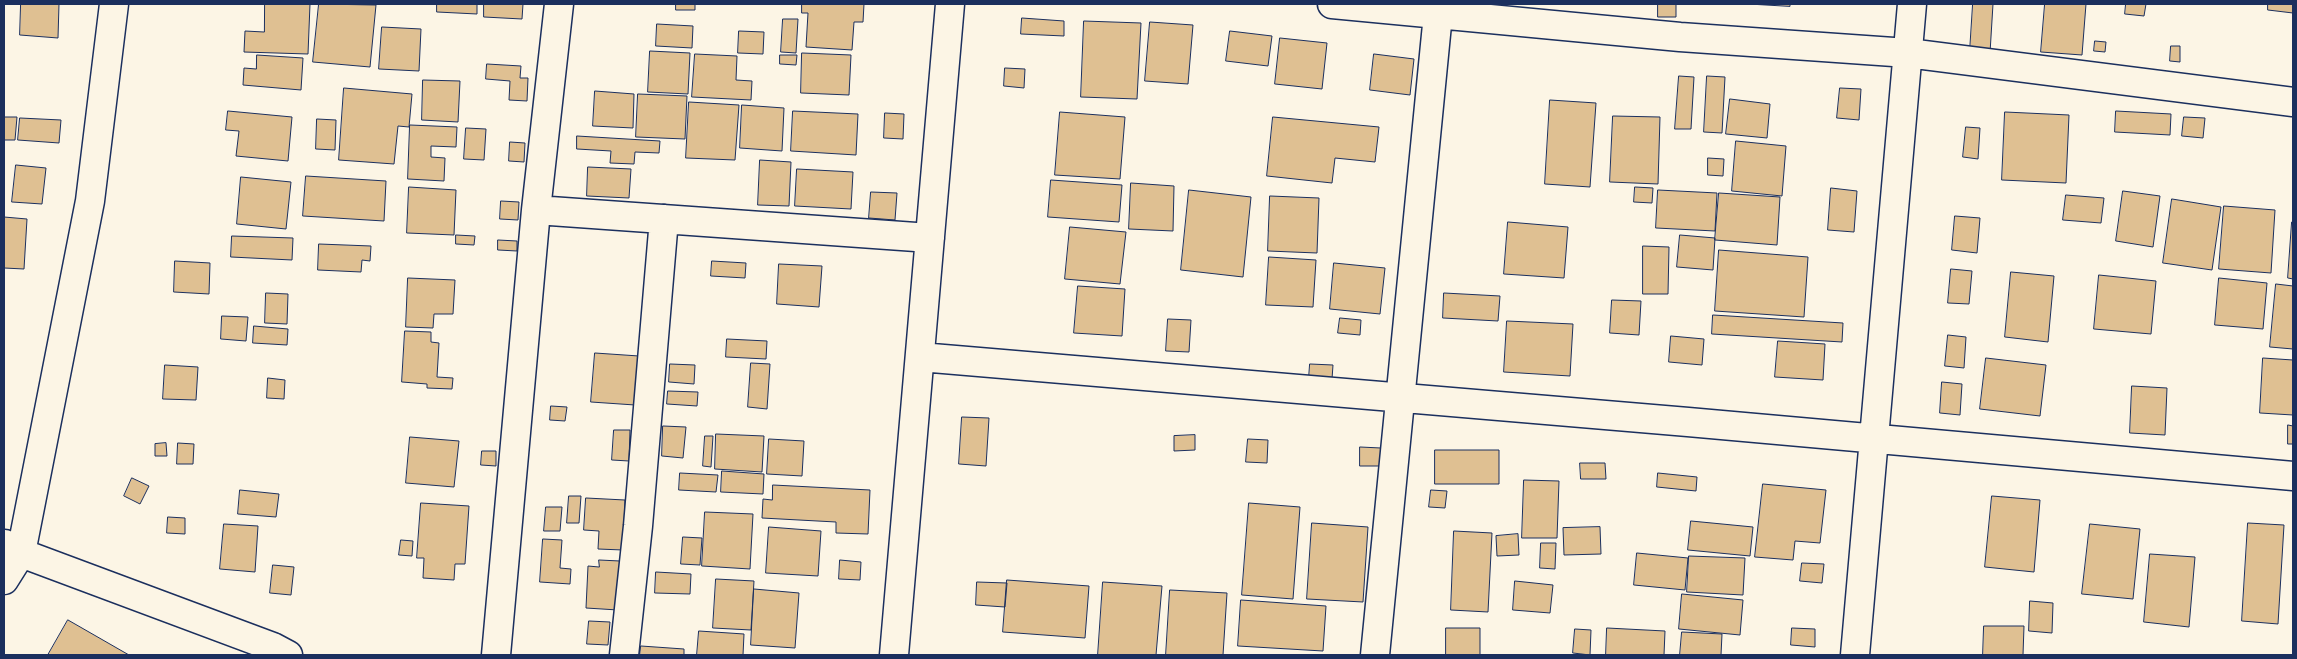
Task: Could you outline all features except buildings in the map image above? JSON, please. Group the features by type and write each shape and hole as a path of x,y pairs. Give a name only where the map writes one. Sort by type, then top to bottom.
{"street":[{"path":"4,580 90,201 114,4"},
{"path":"496,655 536,210 559,4"},
{"path":"894,655 950,4"},
{"path":"1332,4 1438,8 1680,37 1908,53 2293,102"},
{"path":"1855,655 1912,4"},
{"path":"1375,655 1438,8"},
{"path":"536,210 930,238"},
{"path":"624,655 638,526 664,218"},
{"path":"920,357 1399,397 2293,476"},
{"path":"12,548 273,647 288,655"}]}
